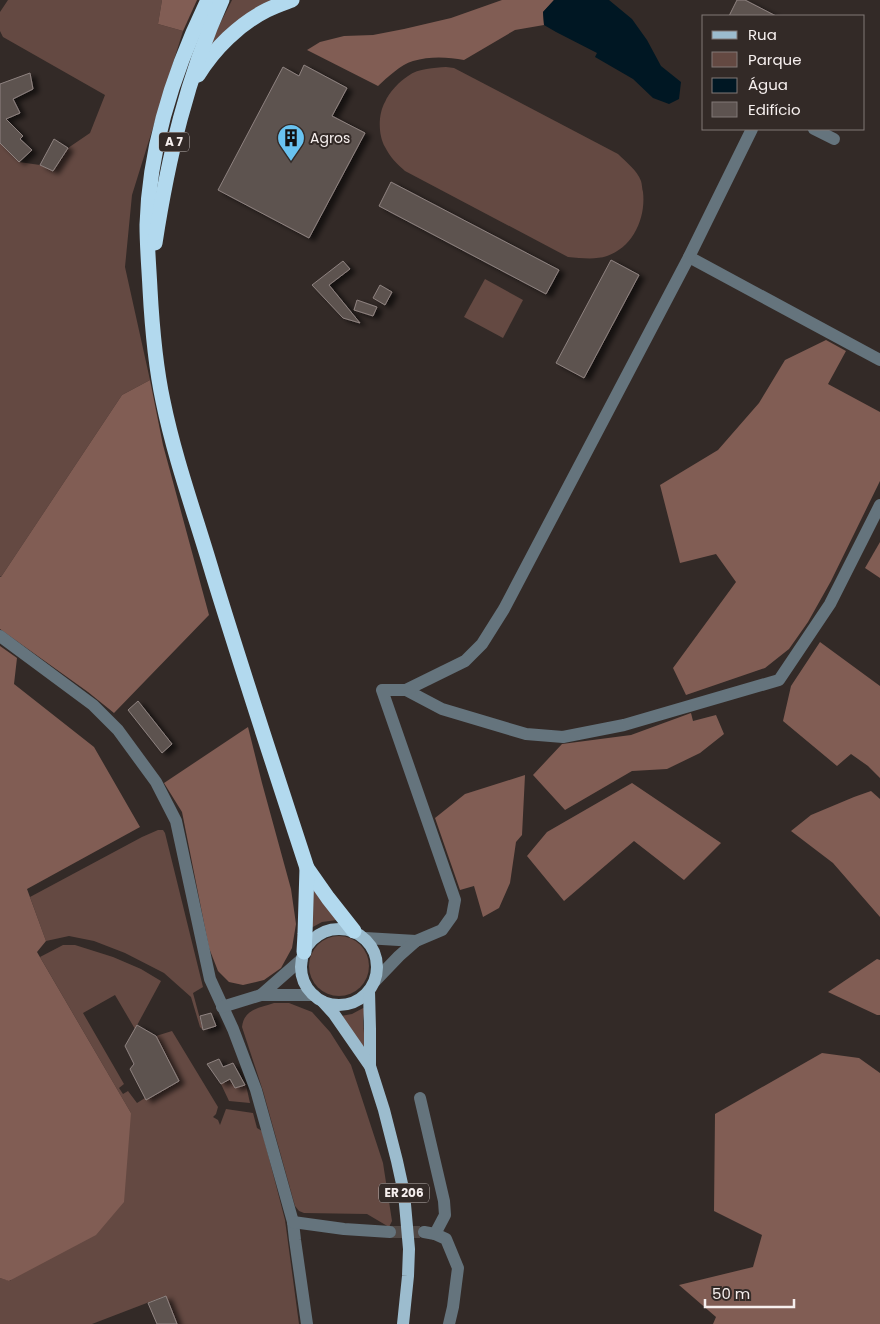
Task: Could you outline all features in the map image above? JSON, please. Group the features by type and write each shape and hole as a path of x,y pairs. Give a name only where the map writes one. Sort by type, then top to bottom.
{"highway":[{"name":"A 7","path":"150,289 154,245 174,140 203,44 222,0"},
{"path":"188,91 210,58 226,40 241,27 267,10 292,0"},
{"name":"A 7","path":"150,289 147,219 157,144 168,100 180,65 206,2"},
{"path":"150,289 158,371 176,455 307,868 328,898 360,935"},
{"path":"303,956 306,934 307,868"}],"main road":[{"path":"343,929 360,935 372,947 376,958 377,970 372,986 370,1066 334,1014 308,987 303,976 303,956 313,939 331,930 343,929"},
{"path":"318,998 331,1005 349,1004 359,1000 372,986"},
{"name":"ER 206","path":"370,1066 386,1119 404,1193 409,1249 403,1324"}],"street":[{"path":"372,986 399,956 416,941 442,930 452,916 454,900 382,690 406,690 465,661 482,644 504,610 689,257 752,130"},
{"path":"816,130 834,139"},
{"path":"689,257 880,360"},
{"path":"406,690 442,709 526,734 563,737 624,725 779,680 830,604 880,505"},
{"path":"0,636 93,705 118,730 156,782 176,821 210,979 233,1029 256,1090 293,1222 307,1324"},
{"path":"360,935 416,941"},
{"path":"261,995 303,956"},
{"path":"222,1007 261,995 318,998"},
{"path":"420,1098 444,1201 445,1215 430,1233 446,1239 458,1268 449,1324"},
{"path":"293,1222 344,1229 390,1232"}],"green space":[{"path":"8,0 162,0 158,24 183,31 132,195 125,267 150,380 122,395 1,577 0,143 19,162 40,165 53,171 68,148 90,133 105,95 3,37 0,31 0,12"},
{"path":"232,0 276,0 203,57"},
{"path":"446,67 454,68 618,154 631,166 641,181 643,202 640,221 631,239 616,252 607,256 598,258 568,257 405,171 396,163 385,147 380,131 381,112 387,98 398,84 412,73"},
{"path":"485,279 523,300 503,338 464,317"},
{"path":"158,830 163,830 165,833 203,987 193,993 203,1030 200,1027 191,997 164,973 125,953 94,941 69,936 46,941 30,897"},
{"path":"311,883 337,920 322,922 311,928"},
{"path":"333,936 345,936 356,941 364,949 369,960 367,978 356,991 345,996 333,996 322,991 314,983 309,972 309,960 314,949 322,941"},
{"path":"63,945 75,945 113,957 141,969 161,981 135,1029 115,995 83,1013 124,1084 119,1088 123,1094 128,1091 137,1103 179,1081 156,1036 172,1031 218,1107 213,1117 218,1120 220,1125 226,1109 253,1113 257,1128 262,1131 285,1220 299,1324 177,1324 165,1296 92,1324 0,1324 0,1278 10,1281 131,1113 40,957"},
{"path":"274,1003 289,1003 312,1012 330,1032 351,1065 383,1163 392,1221 389,1227 367,1214 304,1213 295,1206 263,1091 242,1027 246,1016 253,1010"},
{"path":"365,1007 363,1021 365,1046 363,1046 341,1016 352,1014"},
{"path":"230,1079 235,1087 246,1085 250,1103 229,1101 221,1084"}],"shaded area":[{"path":"162,0 197,0 183,31 158,24"},
{"path":"502,0 554,0 543,12 544,25 515,30 464,60 426,58 413,61 399,68 378,86 307,50 320,42 344,36 373,35 451,18"},
{"path":"826,340 846,351 828,384 880,412 880,481 831,581 808,622 789,649 765,668 686,695 673,668 736,582 716,554 680,563 660,485 718,450 759,403 785,360"},
{"path":"150,380 163,445 209,615 114,713 0,629 0,577 122,395"},
{"path":"880,542 880,578 865,568"},
{"path":"820,642 880,686 880,778 868,766 851,754 837,766 783,721 791,686"},
{"path":"0,646 17,658 14,684 94,747 140,827 27,889 46,941 37,952 131,1113 124,1202 96,1235 9,1281 0,1278"},
{"path":"691,713 693,721 716,715 724,734 700,753 667,769 632,771 565,810 533,775 562,744 631,735"},
{"path":"248,727 291,889 296,924 292,948 281,968 264,980 243,985 229,982 218,971 209,948 182,812 164,783"},
{"path":"525,775 522,835 516,842 510,883 499,908 483,917 474,886 460,890 435,818 465,794"},
{"path":"632,783 721,843 684,880 634,841 564,901 527,856 547,832"},
{"path":"871,791 880,799 880,917 833,863 791,831 811,815"},
{"path":"877,959 880,960 880,1015 828,992"},
{"path":"822,1053 859,1058 880,1073 880,1324 713,1324 716,1317 679,1285 753,1267 762,1235 714,1211 715,1114"}],"water":[{"path":"554,0 609,0 632,19 647,40 661,66 681,82 679,99 669,104 653,98 633,79 595,57 597,53 544,25 543,12"}],"building":[{"path":"737,0 745,0 774,15 730,15"},
{"name":"Agros","path":"304,65 347,88 332,116 365,133 309,238 218,190 283,67 299,76"},
{"path":"30,73 33,89 13,99 20,113 6,119 23,136 20,139 32,150 19,162 0,143 0,84"},
{"path":"54,139 68,148 53,171 40,165"},
{"path":"391,182 559,270 546,294 379,206"},
{"path":"611,260 639,275 584,378 556,363"},
{"path":"343,261 350,269 329,285 360,323 343,318 312,285"},
{"path":"380,285 392,292 385,305 373,298"},
{"path":"357,300 377,307 373,316 354,310"},
{"path":"138,701 172,744 162,753 128,710"},
{"path":"211,1013 216,1026 203,1030 200,1016"},
{"path":"137,1025 156,1036 179,1081 146,1100 130,1069 134,1064 125,1046"},
{"path":"219,1059 223,1067 233,1063 245,1085 235,1088 230,1079 221,1084 207,1064"},
{"path":"166,1296 177,1324 157,1324 148,1303"}],"tunnel":[{"path":"390,1232 424,1232"}],"place":[{"name":"Agros","path":"291,162"}]}
